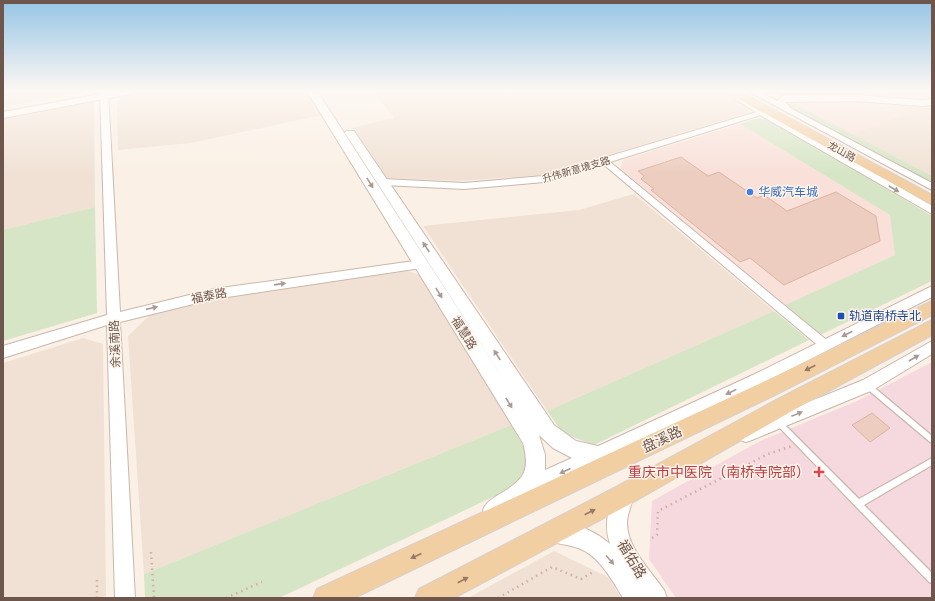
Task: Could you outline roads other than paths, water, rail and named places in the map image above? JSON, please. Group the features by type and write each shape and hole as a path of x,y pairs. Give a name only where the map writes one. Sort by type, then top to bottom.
{"main road":[{"name":"福慧路","path":"330,119 421,264 540,436 579,453 600,454"},
{"name":"福慧路","path":"341,119 383,182 540,436 536,474 528,488"},
{"name":"龙山路","path":"781,119 932,201"},
{"name":"龙山路","path":"796,119 932,194"},
{"name":"盘溪路","path":"326,598 437,547 768,389 932,307"},
{"path":"428,598 624,495 696,455 782,413 932,327"},
{"path":"437,547 528,488 600,454"},
{"name":"福佑路","path":"624,495 617,512 616,526 618,538 656,598"},
{"name":"福佑路","path":"552,532 577,537 588,541 599,549 612,561 636,598"}],"street":[{"name":"余溪南路","path":"106,119 125,598"},
{"name":"升伟新意境支路","path":"383,182 464,186 544,179 742,119"},
{"path":"772,119 932,211"},
{"path":"806,119 932,187"},
{"path":"604,161 825,345"},
{"name":"福泰路","path":"3,352 114,318 214,294 421,264"},
{"path":"600,454 825,345 932,291"},
{"path":"782,413 868,385 932,348"}],"lane":[{"path":"868,385 932,440"},
{"path":"782,413 798,443 932,579"},
{"path":"858,504 932,461"}],"place":[{"name":"华威汽车城","path":"750,192"},
{"name":"轨道南桥寺北","path":"841,316"},
{"name":"重庆市中医院（南桥寺院部）","path":"819,472"}]}
